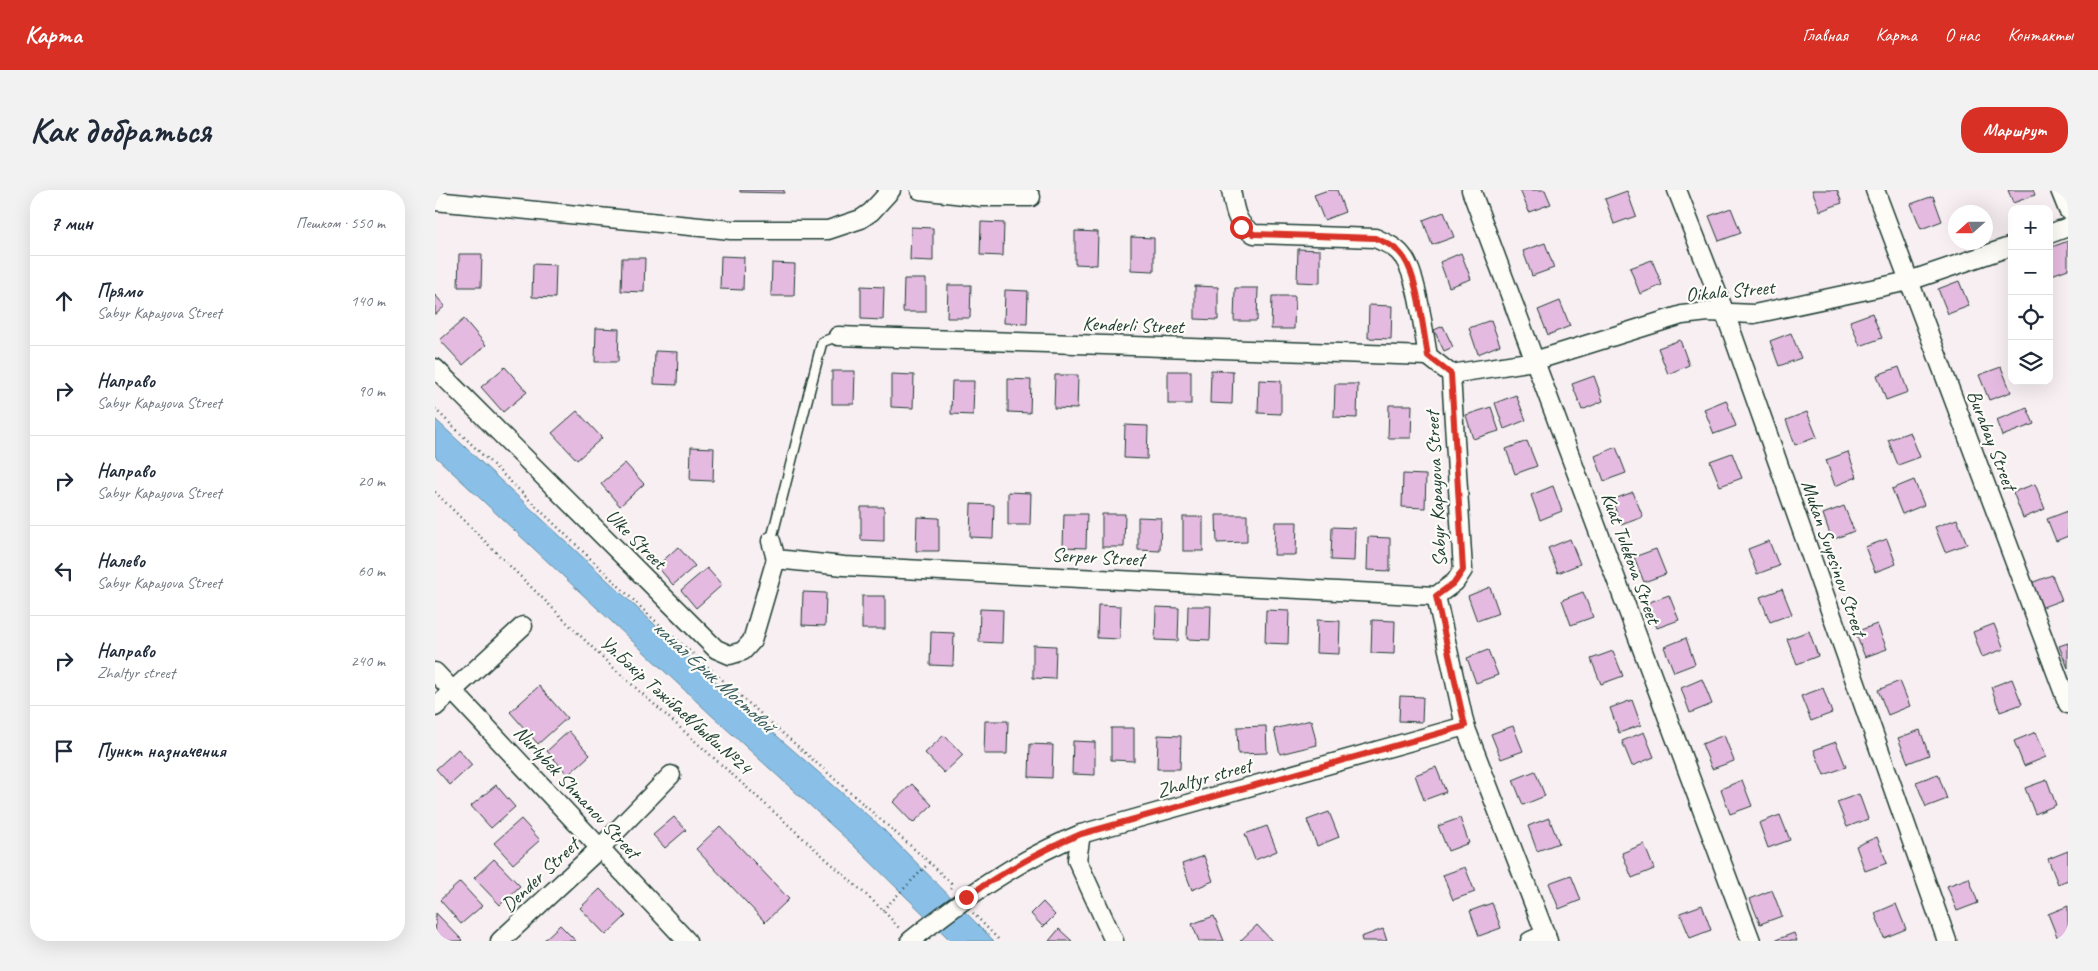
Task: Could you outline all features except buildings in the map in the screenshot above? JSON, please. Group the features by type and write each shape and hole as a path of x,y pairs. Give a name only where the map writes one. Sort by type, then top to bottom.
{"street":[{"path":"920,190 981,197 1031,197"},
{"path":"1231,190 1235,212 1241,227 1254,234 1375,238 1392,246 1404,257 1412,273 1428,356 1451,374"},
{"name":"Kuat Tulekova Street","path":"1471,190 1751,941"},
{"name":"Mukan Suyesinov Street","path":"1677,190 1725,313 1947,941"},
{"name":"Burabay Street","path":"1875,190 2068,704"},
{"path":"2061,190 2068,210"},
{"path":"435,201 731,230 828,230 861,219 871,212 888,191"},
{"path":"2053,233 2068,227"},
{"name":"Oikala Street","path":"1451,374 1535,361 1682,315 1708,312 1754,314 1909,281 2008,247"},
{"name":"Kenderli Street","path":"838,336 1428,356"},
{"name":"Ulke Street","path":"435,368 716,649 730,655 743,652 752,641 776,558"},
{"name":"Sabyr Kapayova Street","path":"1451,374 1463,570 1455,582 1436,596 1465,726 1542,939"},
{"path":"771,542 776,558"},
{"name":"Serper Street","path":"776,558 843,566 1436,596"},
{"path":"435,707 523,626"},
{"name":"Nurlybek Shmanov Street","path":"435,672 687,941"},
{"name":"Zhaltyr street","path":"908,935 968,905 999,875 1047,848 1081,834 1465,726"},
{"name":"Dender Street","path":"500,941 600,848 671,775"},
{"path":"1081,834 1077,860 1113,941"}],"lane":[{"path":"771,542 822,342 838,336"}],"path":[{"name":"Ул.Бәкір Тәжібаев/бывш.№24","path":"435,492 607,662 883,910 896,926 908,935"},
{"path":"883,910 930,863"},
{"path":"968,905 1000,941"}],"water":[{"name":"канал Ерик Мостовой","path":"435,419 729,694 881,827 994,941 951,941 851,843 709,713 435,456"}],"route":[{"path":"966,897 999,875 1047,848 1081,834 1465,726 1436,596 1461,577 1463,570 1451,374 1428,356 1412,273 1404,257 1392,246 1375,238 1254,234 1241,227"}]}
